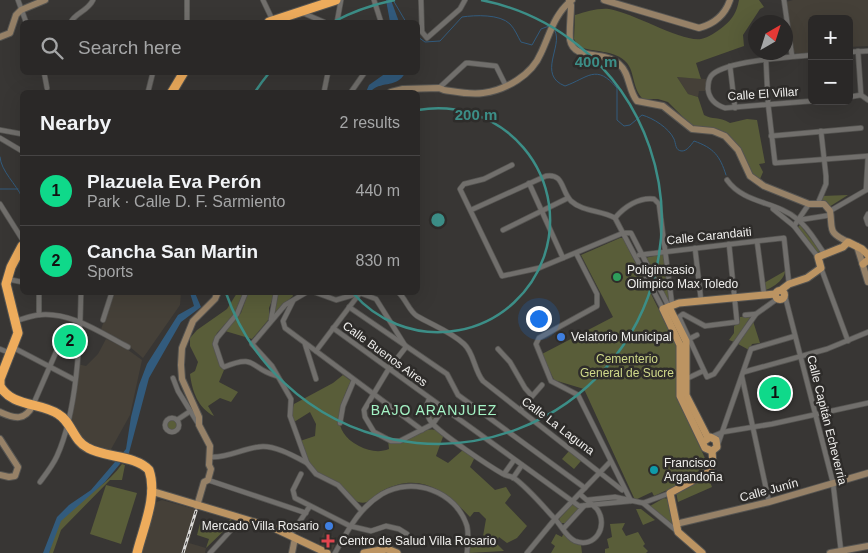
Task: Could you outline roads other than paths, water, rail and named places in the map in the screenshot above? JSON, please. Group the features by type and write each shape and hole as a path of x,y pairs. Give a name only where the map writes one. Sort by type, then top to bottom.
{"highway":[{"path":"277,20 336,0"},
{"path":"173,90 182,75"},
{"path":"20,250 7,279 7,290 18,334 13,351 0,378 0,386 13,399 57,413 67,422 84,446 142,465 149,470 150,506 137,553"}],"main road":[{"path":"709,437 686,395 685,342 668,307 701,300 764,294 779,295 789,284 807,278 821,268 821,255 842,247 848,242 857,246 868,255"},
{"path":"685,342 680,396 704,446 712,451"},
{"path":"704,446 709,437"},
{"path":"702,553 684,538 678,527 671,492 709,472 712,464 712,451 718,444 715,438 709,437"},
{"path":"151,491 274,528 327,553"},
{"path":"150,506 156,499 166,496"},
{"path":"364,553 388,549 397,553"}],"street":[{"path":"18,0 25,20"},
{"path":"0,37 10,33 16,15 21,10 45,0"},
{"path":"72,20 90,8 93,0"},
{"path":"187,0 187,20"},
{"path":"263,0 270,20"},
{"path":"337,20 341,0"},
{"path":"374,0 380,20"},
{"path":"421,0 422,32 426,38 460,10 465,0"},
{"path":"604,0 699,28 710,25 717,20 724,12 730,0"},
{"path":"784,0 786,15"},
{"path":"570,2 570,39 575,50 584,54 606,56 618,63 627,74 632,94 637,101 664,106 692,129 713,131 725,136 738,150 750,176 764,186 809,204 824,204 831,213 830,229 836,237 848,242"},
{"path":"399,90 439,88 478,93 506,86 519,80 540,56 555,19 570,2"},
{"path":"302,12 320,20"},
{"path":"858,51 861,95"},
{"path":"853,52 868,51"},
{"path":"793,56 808,55"},
{"path":"735,108 730,66 771,60"},
{"path":"766,61 771,136 774,160 777,164 868,156 867,189 831,213 798,220"},
{"path":"439,88 469,62 493,64 506,86"},
{"name":"Calle El Villar","path":"730,66 710,77 708,88 713,101 725,108 808,101"},
{"path":"45,75 47,88"},
{"path":"148,90 152,75"},
{"path":"324,90 327,75"},
{"path":"352,90 363,75"},
{"path":"853,96 861,95 868,100"},
{"path":"771,136 861,128"},
{"path":"0,130 20,134"},
{"path":"818,203 826,184 820,131"},
{"path":"0,138 20,150"},
{"path":"512,165 484,179 460,187 502,276 538,268 623,233 631,233 668,307"},
{"path":"471,210 546,176 556,176 561,181 568,198 579,206 615,218 636,257 668,307"},
{"path":"727,180 739,193 798,220 821,255"},
{"path":"529,183 563,258"},
{"path":"503,230 568,198"},
{"path":"615,218 627,206 644,199 657,201 665,251 668,307"},
{"path":"0,204 20,236"},
{"path":"794,226 809,204"},
{"path":"768,205 794,226 821,255"},
{"path":"868,214 868,224"},
{"name":"Calle Carandaiti","path":"636,257 642,254 665,251 784,238 789,284"},
{"path":"757,241 764,294"},
{"path":"729,244 737,322 705,326 683,314 679,317 685,342 707,377 714,374 756,314 779,295"},
{"path":"857,246 866,262 868,282"},
{"path":"695,248 701,300"},
{"path":"576,252 597,294 597,306 539,338 536,344 551,381 578,394 610,462 631,501"},
{"path":"821,268 848,341"},
{"path":"7,279 20,282"},
{"path":"39,295 39,315"},
{"path":"40,482 56,458 67,422 75,380 81,295"},
{"path":"103,320 111,295"},
{"path":"198,425 197,412 182,379 182,348 193,321 217,295"},
{"path":"245,295 237,314 216,338 215,344 222,365 224,367 244,360 251,361 270,374 277,376"},
{"path":"271,320 275,295"},
{"path":"301,295 294,299 271,320 252,344 272,366 291,399 290,416 307,463 316,474 338,485 361,510"},
{"path":"322,295 336,300 353,295"},
{"path":"316,351 358,295"},
{"path":"365,295 376,299 406,347"},
{"name":"Calle La Laguna","path":"400,295 418,317 436,324 464,344 479,376 625,492"},
{"name":"Calle Capitán Echeverria","path":"779,295 795,336 833,483 842,550"},
{"path":"294,299 283,324 305,343 422,430"},
{"path":"349,306 451,378 458,395 585,488"},
{"path":"745,315 756,314"},
{"path":"15,321 39,315 80,322 128,347"},
{"path":"0,412 18,418 25,416 33,405 68,327"},
{"name":"Calle Buenos Aires","path":"333,328 388,370 573,502 583,502"},
{"path":"743,374 848,341 868,332"},
{"path":"685,342 697,335"},
{"path":"718,444 754,347 795,336"},
{"path":"305,343 316,379"},
{"path":"406,347 372,394 364,410 365,417 374,432 382,437 400,441 433,424 443,409"},
{"path":"0,349 13,351 75,380"},
{"path":"498,349 510,362 525,388 532,396"},
{"path":"686,379 703,371"},
{"path":"743,374 769,502"},
{"path":"173,378 210,446 211,457 208,480 204,482 197,506"},
{"path":"340,423 342,406 354,380"},
{"path":"520,410 542,385"},
{"path":"767,401 787,396"},
{"path":"429,398 426,405 427,415 433,424 504,474 513,478 575,541 595,540 601,526 597,510 583,502"},
{"path":"709,437 723,432 816,415 868,403"},
{"path":"177,420 190,412"},
{"path":"0,475 9,478 17,473 18,467 1,442"},
{"path":"211,457 220,457 260,446 289,454 307,463"},
{"path":"504,474 514,460"},
{"path":"563,529 583,502 585,488 610,462"},
{"path":"513,478 522,465"},
{"name":"Calle Junín","path":"678,527 868,473"},
{"path":"301,474 292,495 310,506 350,526 371,531 386,526 399,529 407,534"},
{"path":"208,480 306,513"},
{"path":"335,553 361,510 384,493 417,485 435,490 455,507 464,520 468,536 467,553"},
{"path":"643,503 671,492"},
{"path":"527,553 555,519 573,502 631,501 643,503 678,527"},
{"path":"292,553 293,537 310,506"},
{"path":"210,553 242,518"},
{"path":"830,553 868,546"}],"water":[{"path":"386,0 391,0 398,20 390,20"},
{"path":"383,75 404,75 394,83 376,87 372,90 367,90 369,85"},
{"path":"191,295 196,295 201,307 181,322 149,378 129,453 105,482 61,521 49,553 43,553 57,517 69,505 91,490 126,449 131,417 139,385 147,364 178,315 194,306"}],"waterway":[{"path":"393,0 405,20"},
{"path":"420,38 425,42 440,41 462,17 487,16 500,18 510,24 521,42 532,45 541,29 549,26"},
{"path":"555,31 557,37 552,68 553,75 557,81 565,86 592,75 603,76 610,80 617,88 617,120 624,126 630,125 642,115 651,118 672,135 680,151 689,148 694,141 711,150 719,158 726,175"},
{"path":"0,157 3,167 20,194"},
{"path":"0,189 18,189"}],"railway":[{"path":"183,553 196,511"}],"place":[{"name":"Poligimsasio Olimpico Max Toledo","path":"617,277"},
{"name":"Velatorio Municipal","path":"561,337"},
{"name":"Cancha San Martin","path":"70,341"},
{"name":"Plazuela Eva Perón","path":"775,393"},
{"name":"Francisco Argandoña","path":"654,470"},
{"name":"Mercado Villa Rosario","path":"329,526"},
{"name":"Centro de Salud Villa Rosario","path":"328,541"}],"district":[{"name":"BAJO ARANJUEZ","path":"434,410"}],"park label":[{"name":"Cementerio General de Sucre","path":"627,366"}]}
